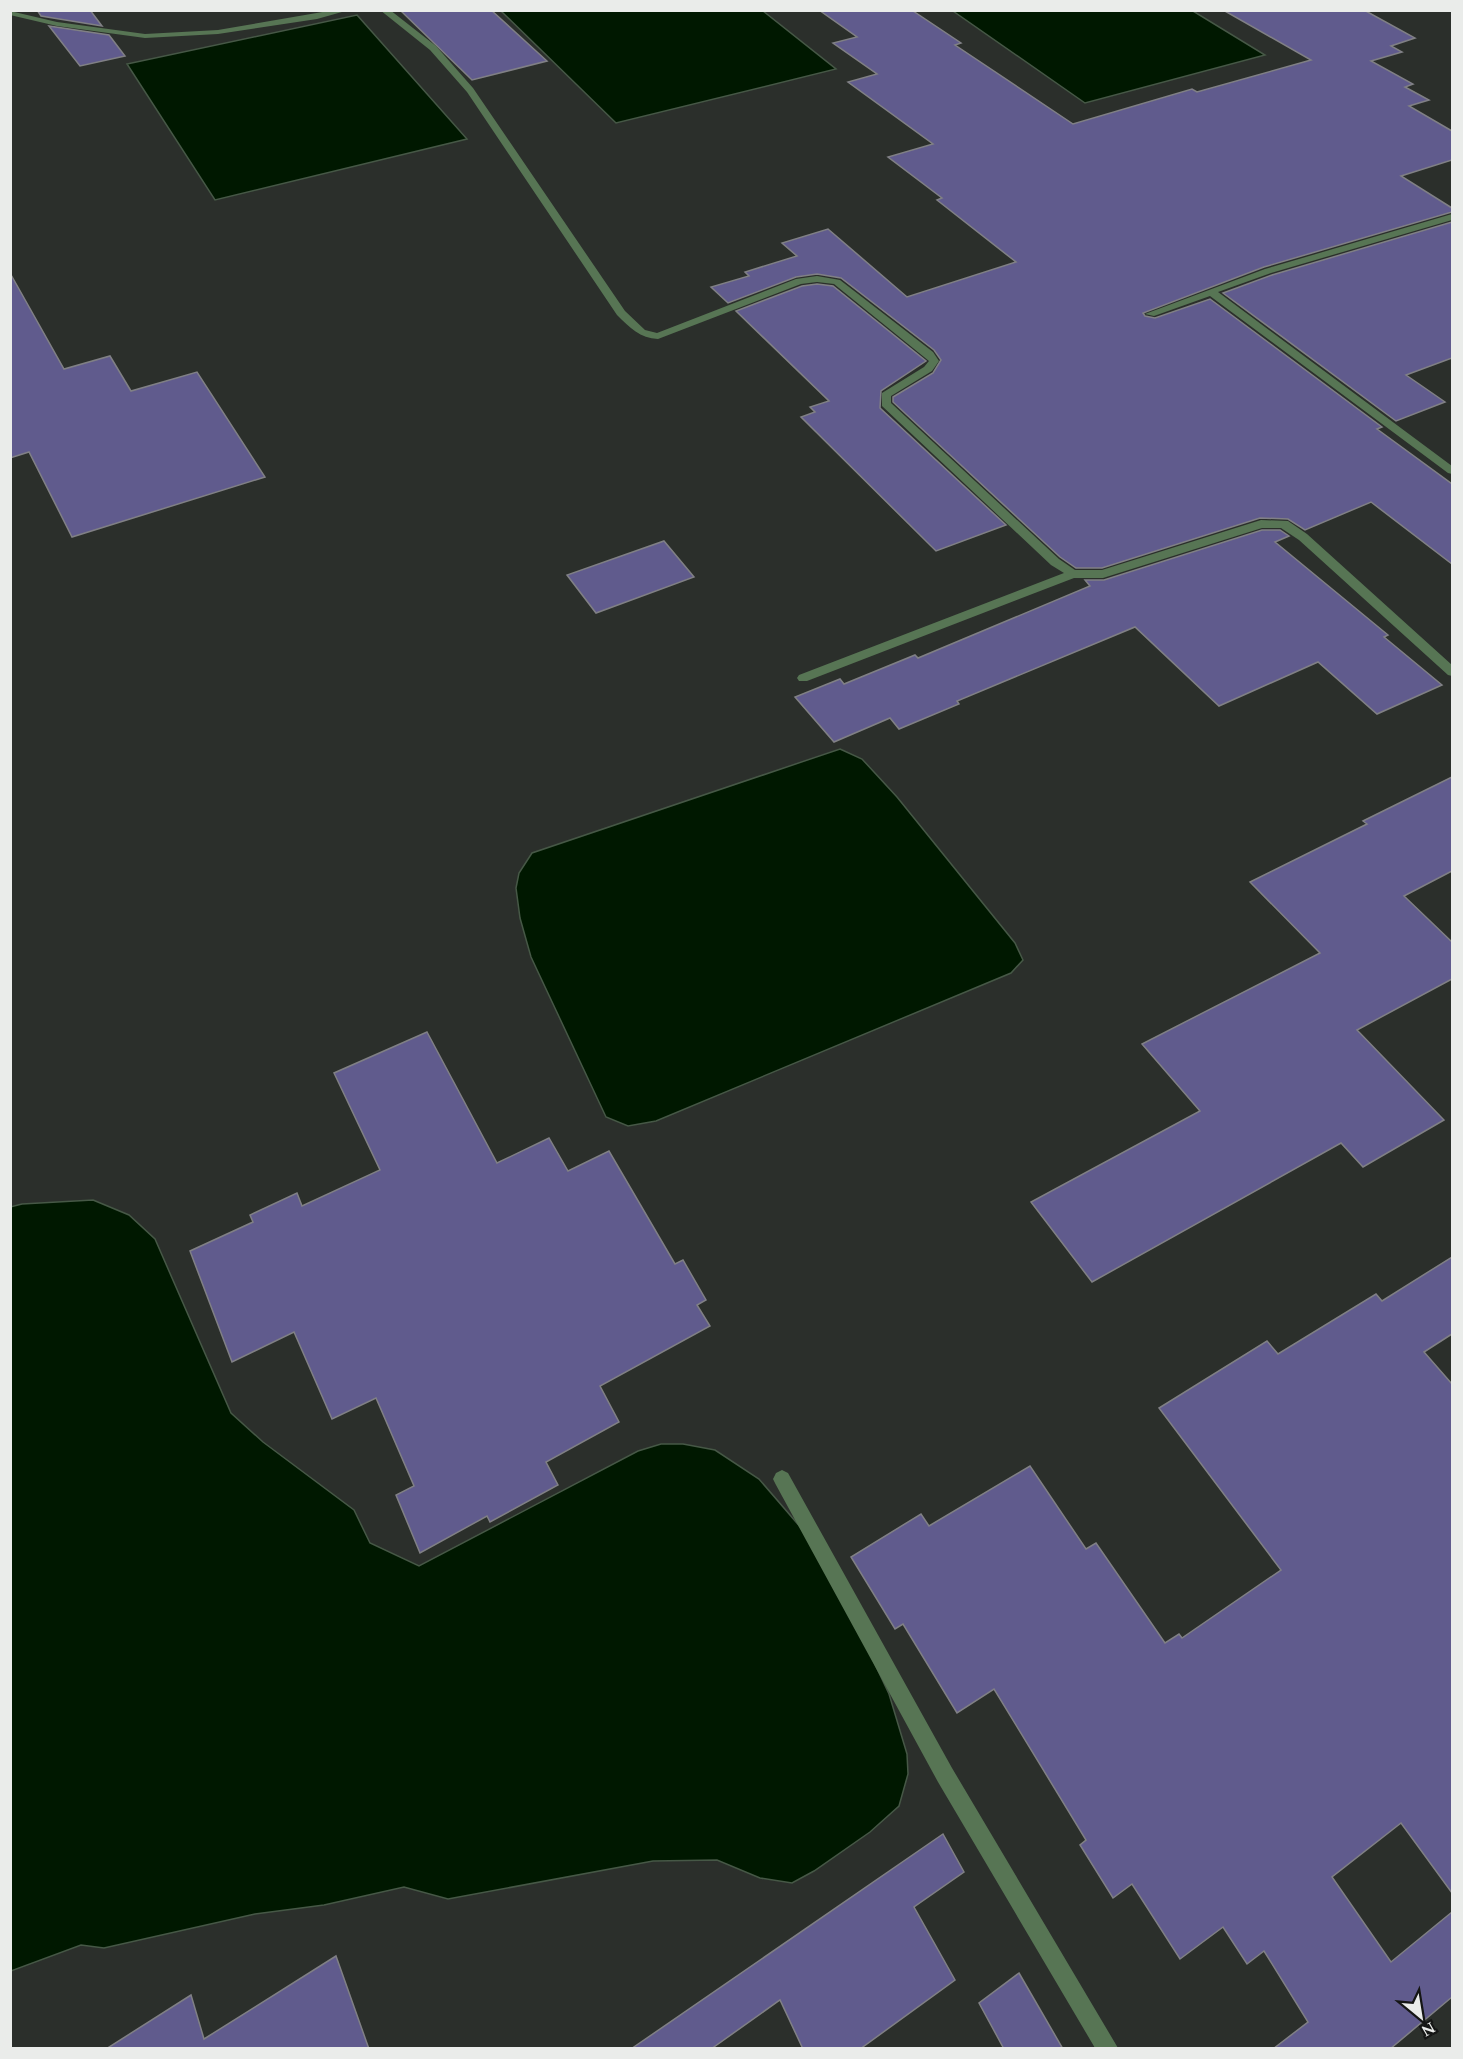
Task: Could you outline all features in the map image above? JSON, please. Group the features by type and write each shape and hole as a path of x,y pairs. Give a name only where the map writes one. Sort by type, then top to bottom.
{"street":[{"path":"10,13 57,24 145,36 218,32 317,18 345,10"},
{"path":"384,10 433,48 470,90 621,313 638,330 648,337 658,336 799,281 817,279 837,282 929,354 934,361 928,369 886,395 886,404 1054,562 1072,574"},
{"path":"1150,314 1268,271 1452,217"},
{"path":"1210,291 1452,471"},
{"path":"803,678 1072,574 1103,574 1261,524 1284,525 1303,537 1452,672"},
{"path":"782,1479 945,1775 1107,2049"}],"shaded area":[{"path":"501,11 763,11 836,69 616,123"},
{"path":"953,11 1193,11 1265,55 1085,103"},
{"path":"357,15 467,139 215,200 127,64"},
{"path":"840,749 862,759 897,797 1015,943 1023,960 1011,973 656,1121 628,1126 606,1117 531,957 520,918 516,888 519,873 532,853"},
{"path":"93,1200 129,1215 155,1239 231,1413 263,1442 354,1510 370,1543 419,1566 638,1451 661,1444 683,1444 715,1450 759,1479 802,1529 832,1573 889,1694 907,1754 908,1774 899,1806 870,1832 814,1871 792,1883 760,1878 717,1860 653,1861 448,1899 404,1887 324,1905 255,1914 104,1948 81,1945 11,1971 10,1207 22,1204"}],"building":[{"path":"37,10 90,10 102,26 41,16"},
{"path":"400,10 491,10 547,61 472,80"},
{"path":"819,10 913,11 961,43 955,45 1073,124 1192,89 1197,92 1311,60 1223,10 1364,10 1415,38 1391,46 1402,52 1371,61 1413,84 1405,87 1429,100 1409,106 1452,131 1452,160 1401,176 1452,208 1452,212 1264,267 1143,313 1145,316 1155,318 1210,299 1382,427 1377,429 1452,484 1452,564 1371,502 1305,530 1288,519 1260,518 1102,568 1076,568 1060,557 893,402 893,397 933,373 941,360 934,350 841,278 817,274 796,277 728,303 711,287 749,276 745,272 797,256 782,243 828,229 907,297 1016,262 937,200 942,198 888,157 933,144 848,82 877,74 833,43 857,37"},
{"path":"49,26 109,35 125,56 80,66"},
{"path":"1452,222 1452,358 1406,375 1445,402 1396,421 1223,293 1272,275"},
{"path":"10,273 64,369 110,356 131,391 197,372 265,477 72,537 29,452 10,458"},
{"path":"817,284 833,286 926,361 881,391 880,408 1006,525 936,551 801,417 815,412 810,407 829,401 736,311 802,286"},
{"path":"1262,530 1280,530 1289,536 1275,542 1388,635 1384,637 1442,685 1377,714 1318,662 1219,706 1135,627 957,701 959,704 899,729 890,718 834,742 795,697 840,679 844,684 915,655 918,658 1090,586 1085,580 1104,580"},
{"path":"664,541 694,577 596,613 567,575"},
{"path":"1452,777 1452,871 1404,896 1452,942 1452,979 1357,1030 1444,1120 1363,1167 1341,1143 1092,1282 1031,1202 1200,1111 1142,1044 1320,953 1250,882 1367,824 1363,821"},
{"path":"427,1032 497,1163 549,1138 568,1171 609,1151 675,1264 683,1260 706,1300 697,1305 710,1326 600,1386 619,1422 546,1462 558,1485 490,1522 487,1516 420,1553 396,1495 414,1486 376,1398 332,1419 294,1332 232,1362 190,1251 253,1222 250,1215 297,1193 302,1206 380,1170 334,1073"},
{"path":"1452,1257 1452,1334 1424,1352 1452,1384 1452,1893 1401,1823 1332,1877 1391,1962 1452,1912 1452,1997 1390,2049 1273,2049 1308,2022 1264,1951 1247,1964 1223,1927 1180,1959 1132,1884 1113,1898 1080,1845 1086,1840 994,1689 957,1713 903,1624 895,1629 851,1557 921,1514 929,1526 1030,1466 1086,1549 1096,1543 1165,1643 1179,1634 1182,1638 1281,1570 1159,1408 1267,1341 1278,1354 1376,1294 1382,1301"},
{"path":"943,1834 964,1872 914,1907 955,1980 860,2049 803,2049 780,2000 711,2049 631,2049"},
{"path":"336,1956 369,2049 106,2049 191,1995 204,2039"},
{"path":"1019,1973 1063,2049 1004,2049 979,2003"}]}
